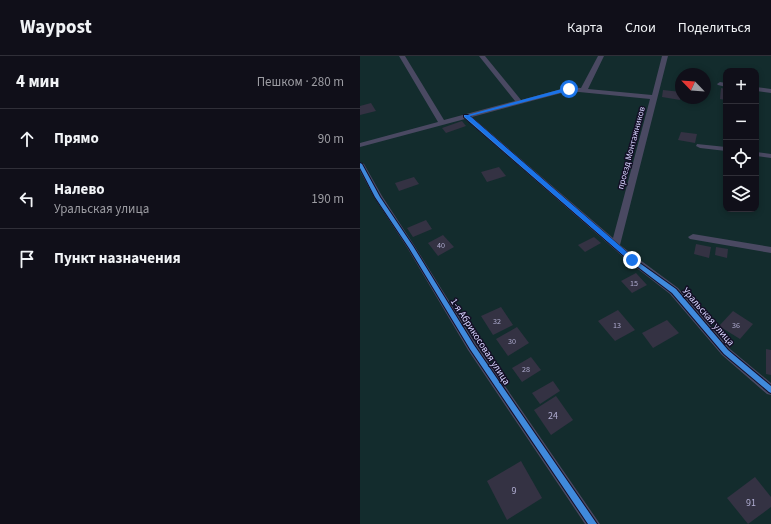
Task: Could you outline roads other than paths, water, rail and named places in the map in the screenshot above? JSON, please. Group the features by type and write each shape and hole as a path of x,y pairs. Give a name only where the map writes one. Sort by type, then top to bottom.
{"street":[{"path":"402,56 442,122"},
{"path":"482,56 519,102"},
{"path":"584,89 601,56"},
{"name":"проезд Монтажников","path":"616,244 665,56"},
{"path":"361,143 569,89 584,89 654,97"},
{"path":"759,89 771,91"},
{"name":"Уральская улица","path":"466,116 616,244 632,260 674,291 726,352 771,390"},
{"path":"700,146 723,150"},
{"path":"759,154 771,156"},
{"name":"1-я Абрикосовая улица","path":"360,164 378,197 411,247 472,347 593,524"},
{"path":"693,237 771,250"}]}
